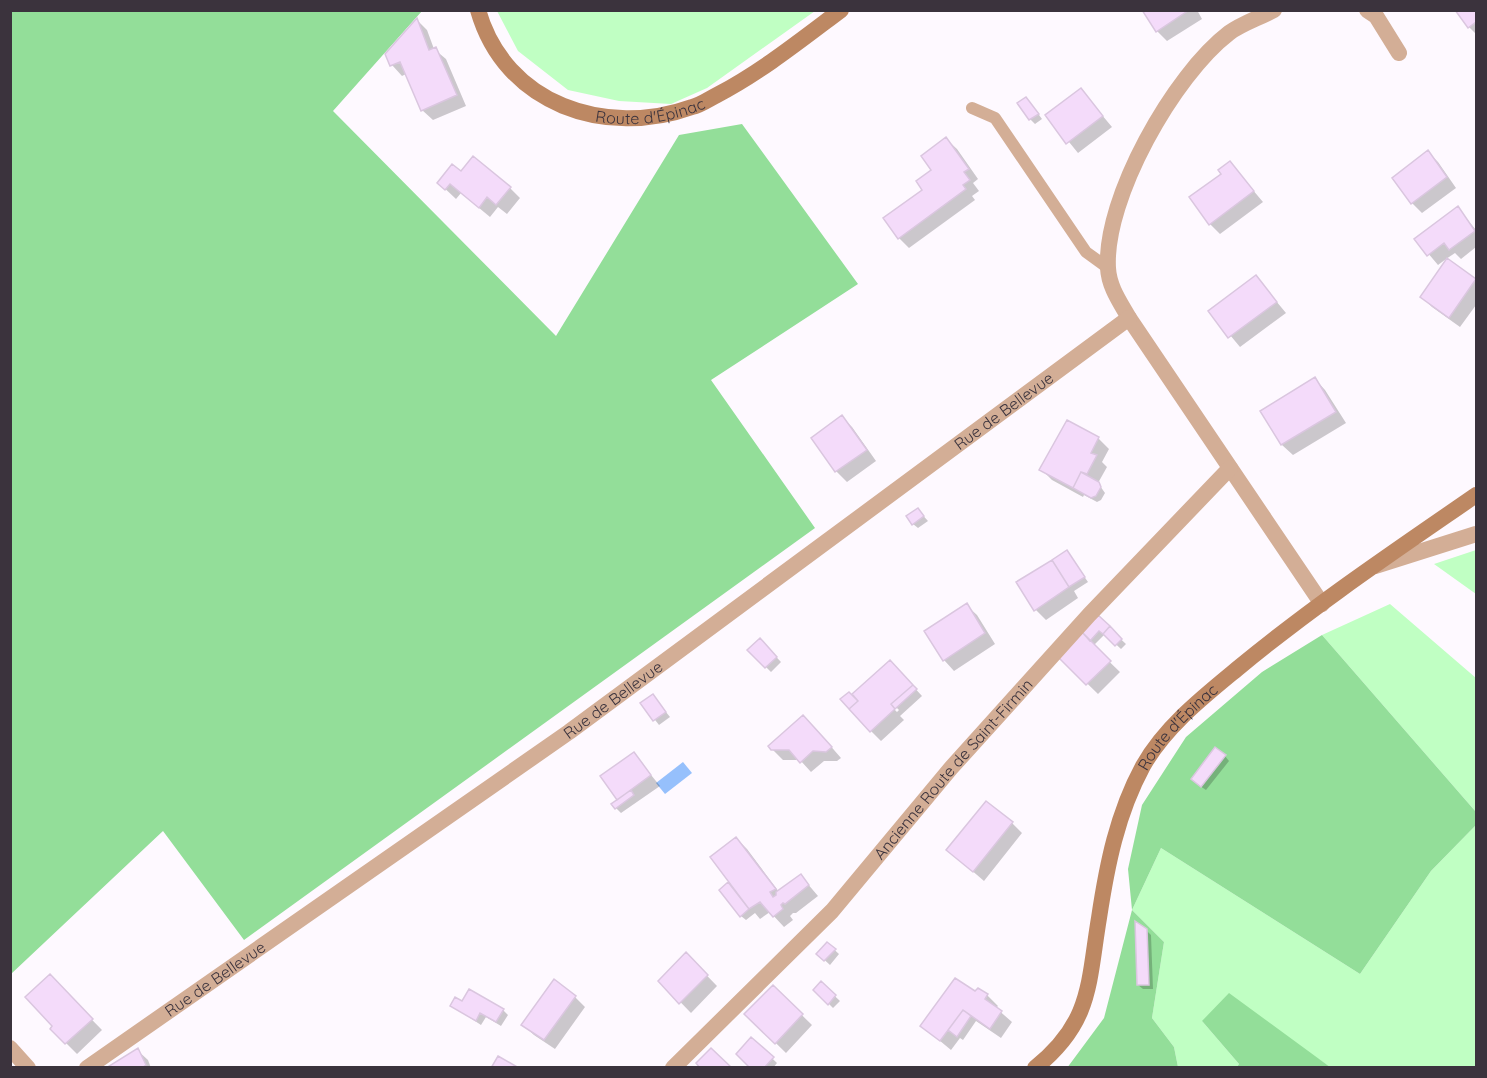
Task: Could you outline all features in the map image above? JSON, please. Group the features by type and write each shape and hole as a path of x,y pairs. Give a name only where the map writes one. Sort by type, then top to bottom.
{"main road":[{"name":"Route d'Épinac","path":"478,10 496,50 509,67 539,95 573,110 608,118 654,118 694,107 743,81 841,10"},
{"name":"Route d'Épinac","path":"1035,1068 1070,1034 1084,1005 1093,966 1098,919 1113,841 1124,804 1144,764 1172,727 1204,696 1264,647 1476,495"}],"street":[{"path":"1274,10 1230,32 1197,63 1155,123 1126,184 1111,235 1108,268 1112,290 1129,318 1322,604"},
{"path":"1367,10 1376,16 1399,53"},
{"name":"Rue de Bellevue","path":"87,1068 569,732 1129,318"},
{"name":"Ancienne Route de Saint-Firmin","path":"673,1068 832,911 951,768 1089,615 1230,468"},
{"path":"1374,567 1476,534"},
{"path":"10,1048 28,1068"}],"lane":[{"path":"972,108 994,118 1086,252 1108,268"}],"green space":[{"path":"11,11 422,11 333,111 556,336 679,135 742,124 858,284 711,380 815,528 244,940 163,831 11,974"},
{"path":"497,11 815,11 707,88 671,104 619,101 568,90 518,51"},
{"path":"1476,550 1476,594 1434,564"},
{"path":"1390,604 1476,678 1476,812 1322,635"},
{"path":"1322,635 1476,812 1476,825 1431,871 1360,974 1161,848 1132,910 1128,869 1142,805 1186,737 1262,672"},
{"path":"1476,825 1476,1067 1330,1067 1299,1046 1202,1021 1239,1064 1237,1067 1178,1067 1174,1047 1152,1018 1164,942 1132,910 1161,848 1360,974 1431,871"},
{"path":"1132,910 1164,942 1152,1018 1174,1047 1178,1067 1067,1068 1104,1018"},
{"path":"1229,993 1330,1067 1237,1067 1239,1064 1202,1021"}],"water":[{"path":"683,762 692,773 665,794 656,783"}],"building":[{"path":"1142,10 1189,10 1156,32"},
{"path":"1455,10 1476,10 1476,22 1468,28"},
{"path":"417,18 429,50 436,47 457,95 421,111 400,62 390,66 385,54"},
{"path":"1081,88 1103,116 1066,144 1045,115"},
{"path":"1026,97 1039,114 1029,120 1017,103"},
{"path":"946,137 969,169 964,172 970,180 963,185 966,189 898,239 883,218 922,190 916,181 931,170 921,156"},
{"path":"1428,150 1447,177 1411,204 1392,178"},
{"path":"473,156 511,187 496,205 487,197 479,208 450,184 445,190 437,183 452,164 461,171"},
{"path":"1230,161 1254,191 1209,225 1189,197 1221,174 1218,170"},
{"path":"1458,206 1475,231 1449,250 1444,243 1427,256 1414,239"},
{"path":"1447,258 1476,279 1449,318 1420,297"},
{"path":"1256,275 1277,302 1228,338 1208,311"},
{"path":"1315,377 1336,412 1281,445 1260,411"},
{"path":"842,415 867,450 835,472 811,438"},
{"path":"1067,420 1099,437 1091,453 1097,455 1087,474 1081,472 1073,488 1039,470"},
{"path":"1081,472 1099,482 1101,487 1096,496 1091,498 1073,488"},
{"path":"918,508 924,516 912,525 906,516"},
{"path":"1067,550 1085,577 1069,587 1052,560"},
{"path":"1052,560 1069,587 1034,611 1016,582"},
{"path":"967,603 985,633 943,661 924,631"},
{"path":"1098,615 1110,626 1103,634 1099,631 1090,641 1082,632"},
{"path":"1110,626 1122,639 1115,646 1103,634"},
{"path":"1082,632 1111,661 1086,685 1058,657"},
{"path":"760,638 777,657 765,668 747,650"},
{"path":"890,660 913,685 891,704 895,709 870,732 849,709 858,701 852,694"},
{"path":"913,685 917,689 895,709 891,704"},
{"path":"849,692 858,701 849,709 840,699"},
{"path":"653,694 666,712 653,721 640,703"},
{"path":"803,715 832,747 826,752 813,751 800,763 789,750 771,750 768,746"},
{"path":"1215,747 1226,755 1201,787 1191,779"},
{"path":"634,752 651,775 617,800 600,776"},
{"path":"631,790 634,795 615,809 611,804"},
{"path":"986,801 1013,822 973,872 946,850"},
{"path":"736,837 776,889 770,892 773,897 776,892 801,874 809,885 785,904 783,903 781,905 783,909 773,917 760,902 749,909 710,857"},
{"path":"728,882 749,909 740,917 719,890"},
{"path":"1135,921 1147,929 1149,985 1137,985"},
{"path":"827,942 836,949 824,961 816,954"},
{"path":"686,952 708,975 679,1004 658,981"},
{"path":"50,974 93,1019 65,1044 25,997"},
{"path":"955,978 975,991 978,988 988,994 985,999 1002,1011 990,1029 963,1010 940,1041 920,1026"},
{"path":"554,979 576,996 544,1040 521,1025"},
{"path":"821,981 836,995 828,1005 813,990"},
{"path":"773,985 803,1014 775,1044 744,1014"},
{"path":"469,989 504,1009 496,1022 480,1013 476,1021 450,1006 455,997 462,1001"},
{"path":"963,1010 971,1016 957,1037 948,1030"},
{"path":"751,1037 774,1057 764,1068 750,1068 736,1054"},
{"path":"138,1048 146,1065 142,1068 106,1068"},
{"path":"711,1048 732,1068 700,1068 696,1063"},
{"path":"498,1056 519,1068 491,1068"}]}
